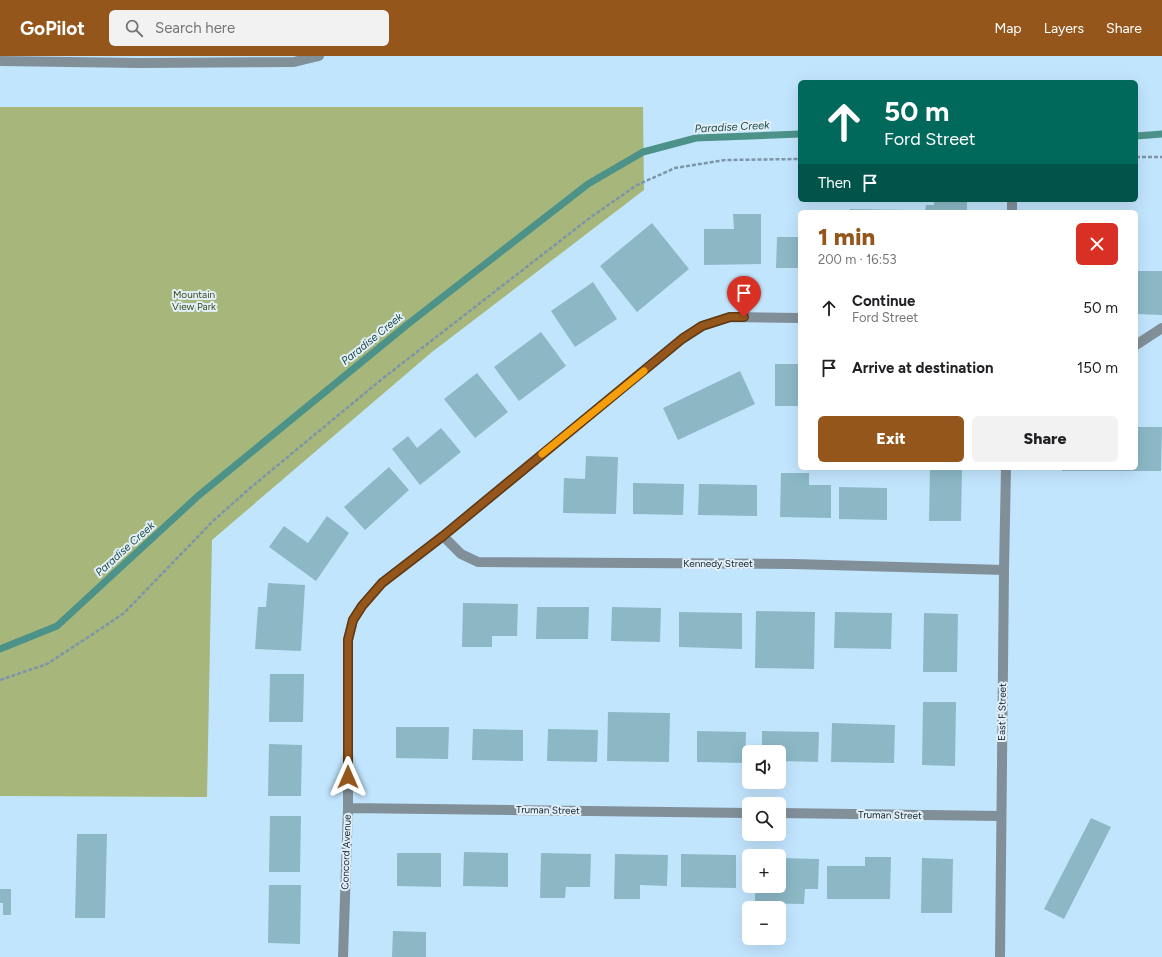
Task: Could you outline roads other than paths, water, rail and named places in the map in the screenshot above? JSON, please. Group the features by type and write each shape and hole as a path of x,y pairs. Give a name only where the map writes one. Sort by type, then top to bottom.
{"street":[{"path":"0,61 139,63 294,62 319,56"},
{"name":"Concord Avenue","path":"343,957 348,808 348,640 353,620 362,606 382,583 443,536 682,339 702,326 730,317 798,318"},
{"path":"1138,344 1162,328"},
{"name":"East F Street","path":"1000,957 1006,470"},
{"name":"Kennedy Street","path":"443,536 461,554 478,562 794,564 1004,570"},
{"name":"Truman Street","path":"348,808 742,813"},
{"name":"Truman Street","path":"786,813 1001,816"}],"waterway":[{"name":"Paradise Creek","path":"0,649 57,626 198,496 408,324 588,184 643,152 696,138 798,134"},
{"name":"Paradise Creek","path":"1138,136 1162,134"}],"park label":[{"name":"Mountain View Park","path":"194,300"}]}
